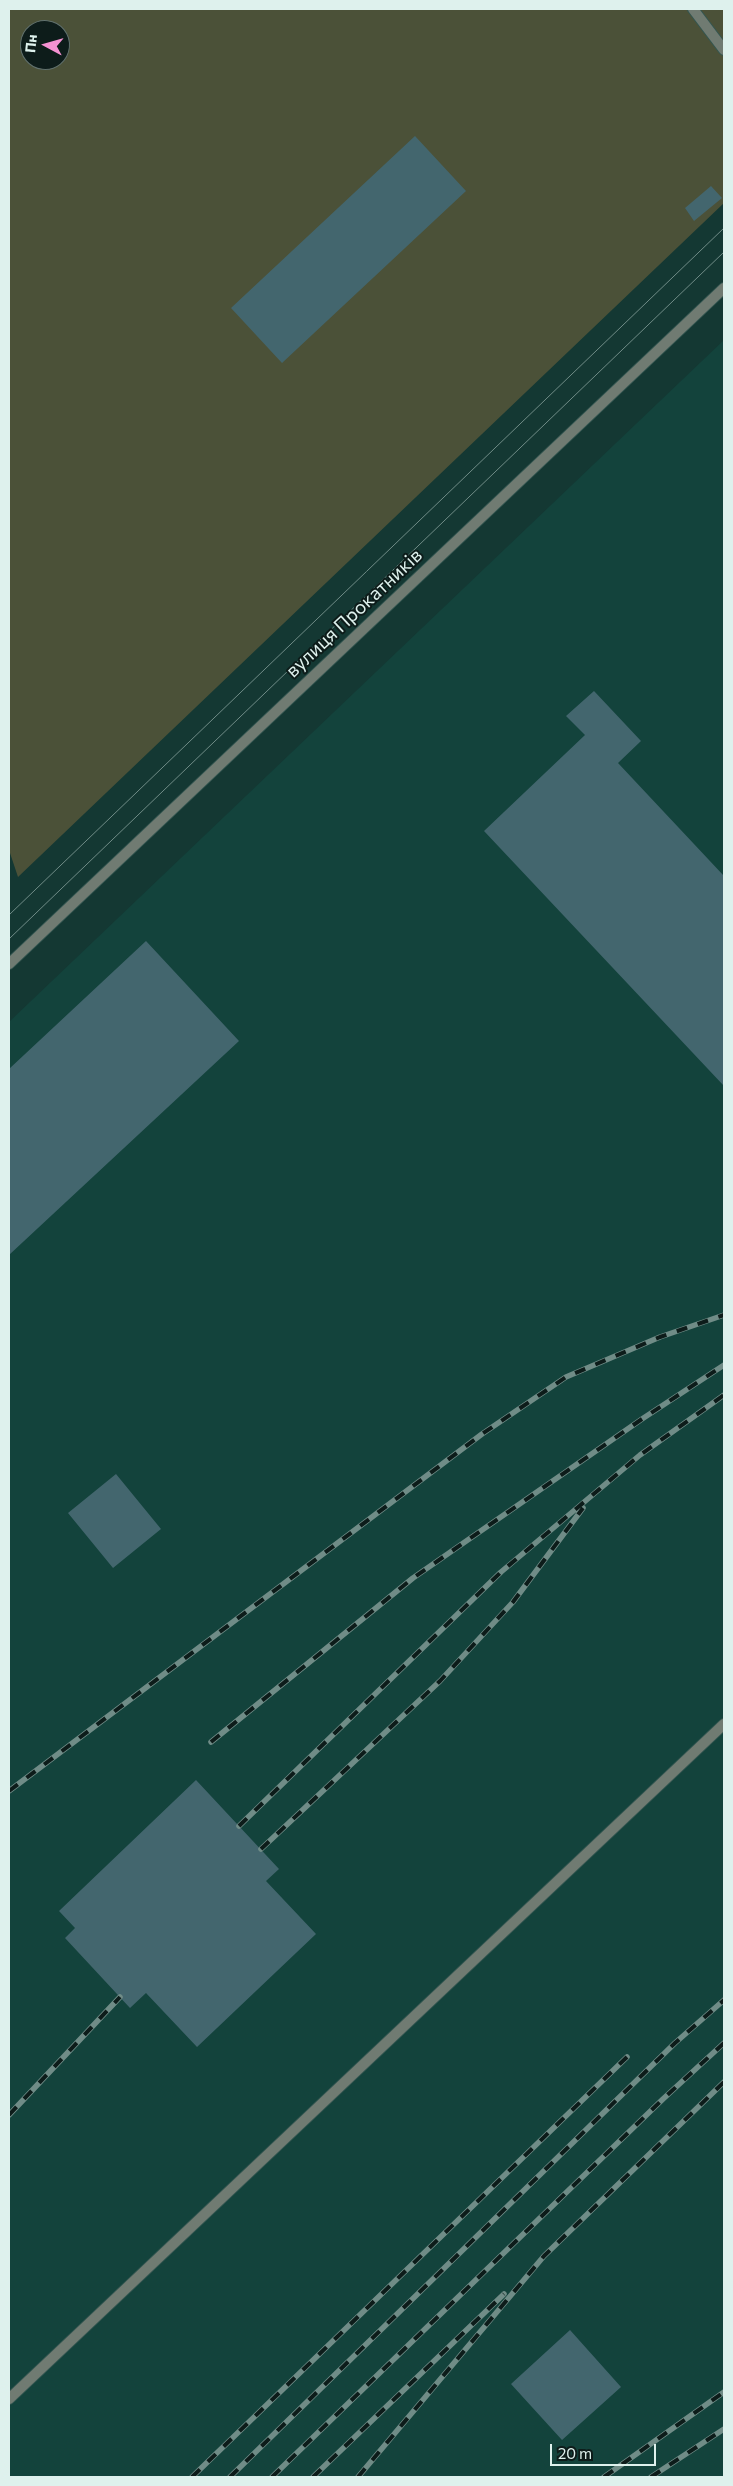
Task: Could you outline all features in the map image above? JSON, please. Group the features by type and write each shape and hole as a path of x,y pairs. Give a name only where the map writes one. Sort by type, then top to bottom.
{"street":[{"path":"693,9 724,50"},
{"name":"вулиця Прокатників","path":"9,964 724,288"},
{"path":"9,2399 724,1724"}],"shaded area":[{"path":"9,9 724,9 724,203 18,877 9,850"},
{"path":"724,340 724,2477 9,2477 9,1022"}],"building":[{"path":"415,136 466,191 282,363 231,308"},
{"path":"711,186 722,198 694,221 685,208"},
{"path":"594,691 641,741 618,763 724,876 724,1086 484,831 585,735 566,716"},
{"path":"146,941 239,1041 9,1255 9,1069"},
{"path":"116,1474 161,1529 113,1568 68,1513"},
{"path":"196,1780 279,1869 266,1881 316,1934 197,2047 146,1993 130,2008 65,1938 75,1928 59,1911"},
{"path":"570,2330 621,2387 562,2440 511,2384"}],"tram line":[{"path":"9,915 724,228"},
{"path":"9,939 724,252"}],"railway":[{"path":"9,1791 482,1434 566,1377 660,1337 724,1315"},
{"path":"211,1742 413,1578 642,1419 724,1365"},
{"path":"239,1826 501,1572 640,1455 724,1395"},
{"path":"261,1849 440,1681 513,1602 583,1508"},
{"path":"9,2115 120,1997"},
{"path":"230,2477 675,2043 724,2000"},
{"path":"272,2477 663,2099 724,2043"},
{"path":"192,2477 627,2057"},
{"path":"358,2477 544,2256 724,2082"},
{"path":"313,2477 504,2294"},
{"path":"604,2477 724,2392"},
{"path":"651,2477 724,2429"}]}
